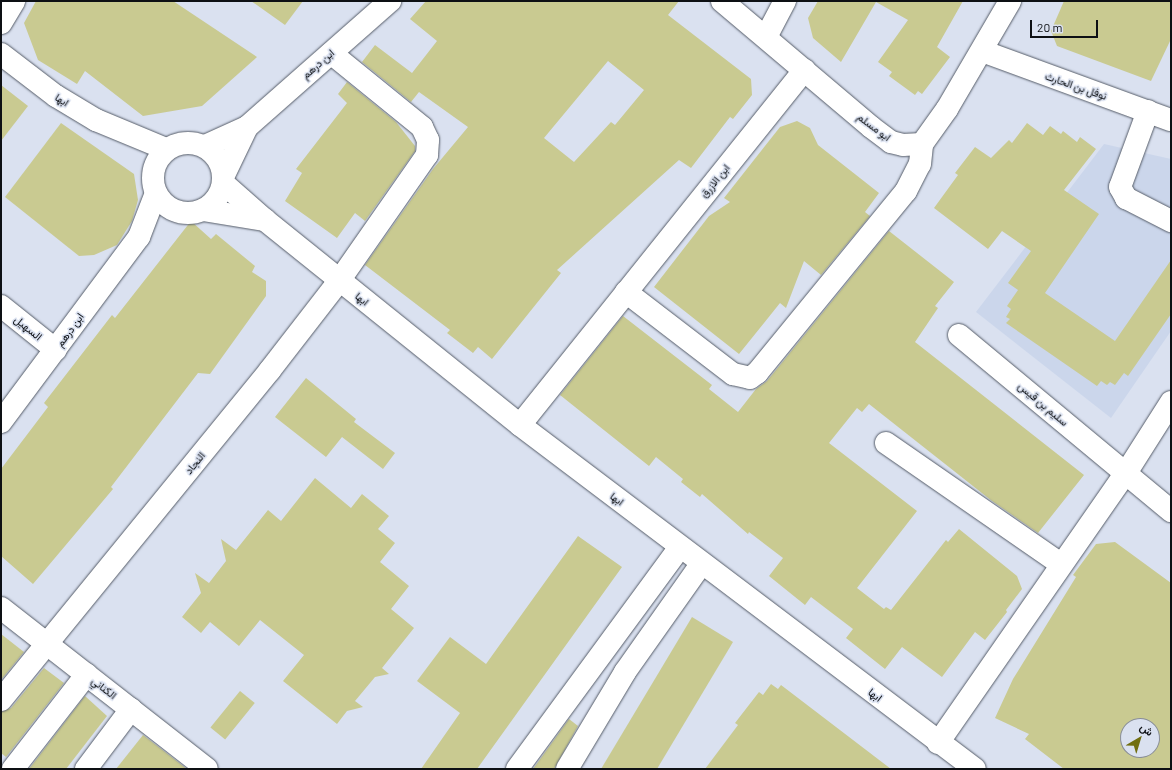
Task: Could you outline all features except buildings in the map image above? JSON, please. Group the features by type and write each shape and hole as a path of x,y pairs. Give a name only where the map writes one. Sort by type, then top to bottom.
{"street":[{"path":"1,23 14,1"},
{"name":"ابن درهم","path":"205,146 247,127 390,1"},
{"name":"ابو مسلم","path":"722,1 871,128 891,142 903,146 922,144"},
{"path":"766,37 785,1"},
{"path":"626,292 733,374 750,378 757,373 906,191 920,164 922,144 982,51 1010,1"},
{"name":"نوفل بن الحارث","path":"982,51 1171,120"},
{"name":"ابها","path":"1,54 56,96 96,120 130,136 166,149"},
{"name":"النجاد","path":"1,700 49,644 339,281 423,161 429,148 426,133 422,127 331,54"},
{"name":"ابن الازرق","path":"520,425 804,70"},
{"path":"1148,111 1120,187 1126,198 1171,220"},
{"name":"ابن درهم","path":"223,179 247,127"},
{"path":"130,136 162,202 181,212 203,210 265,220"},
{"path":"154,188 153,170 158,158 166,149 178,143 192,142 205,146 221,163 223,179 220,194 203,210"},
{"name":"ابها","path":"223,179 265,220 520,425 938,743 975,769"},
{"name":"ابن درهم","path":"1,422 139,237 154,188"},
{"name":"ابن درهم","path":"139,237 181,212"},
{"name":"السهيل","path":"1,306 56,350"},
{"name":"سليم بن قيس","path":"959,335 1171,511"},
{"path":"938,743 1061,564 1126,473 1171,402"},
{"path":"886,443 1061,564"},
{"path":"517,769 680,547"},
{"path":"567,769 610,697 702,563"},
{"name":"الكناني","path":"2,612 49,644 206,769"},
{"path":"628,618 652,634"},
{"path":"13,769 87,674"},
{"path":"86,769 131,709"}],"shaded area":[{"path":"1104,144 1171,159 1171,331 1111,418 976,312"}]}
